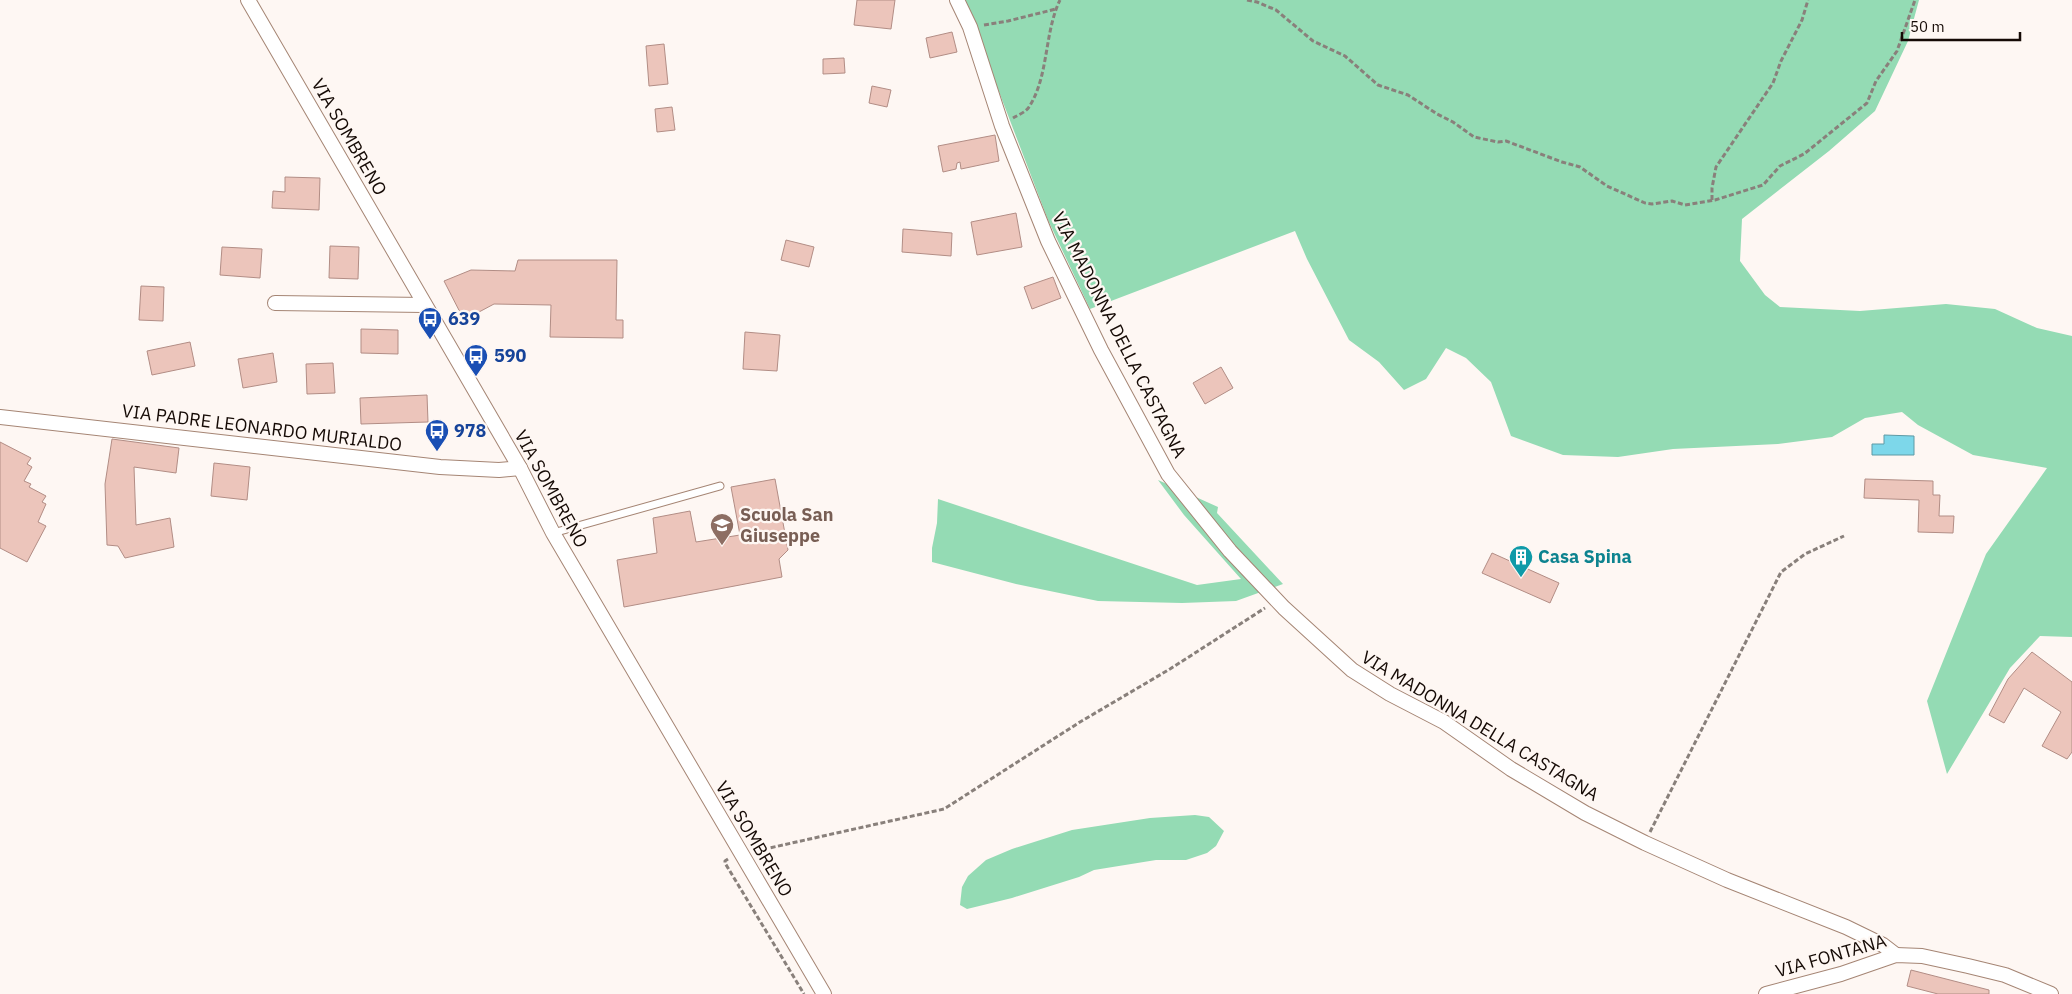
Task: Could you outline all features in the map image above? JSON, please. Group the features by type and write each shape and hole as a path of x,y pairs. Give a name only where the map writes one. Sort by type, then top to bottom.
{"street":[{"name":"VIA SOMBRENO","path":"248,0 424,306 520,468 553,532 824,994"},
{"name":"VIA MADONNA DELLA CASTAGNA","path":"957,0 970,27 1002,126 1048,241 1101,350 1168,474 1230,551 1274,597 1352,670 1390,694 1444,722 1511,769 1585,813 1645,843 1727,880 1846,927 1883,945 1896,955"},
{"path":"274,303 424,306"},
{"name":"VIA PADRE LEONARDO MURIALDO","path":"0,417 440,467 499,470 520,468"},
{"name":"VIA FONTANA","path":"1766,994 1841,974 1896,955 1922,956 2005,975 2051,994"}],"lane":[{"path":"553,532 720,486"}],"path":[{"path":"1002,126 1028,109 1040,81 1056,8 1060,0"},
{"path":"1247,0 1276,10 1313,41 1345,56 1378,85 1408,95 1474,137 1498,142 1506,141 1580,167 1606,186 1645,203 1652,204 1672,201 1685,205 1712,200 1763,185 1780,166 1804,154 1867,103 1876,81 1897,51 1915,0"},
{"path":"1712,200 1716,167 1773,83 1781,60 1802,20 1808,0"},
{"path":"970,27 1008,21 1056,8"},
{"path":"1645,843 1781,572 1805,554 1844,536"},
{"path":"804,994 724,863 725,861 741,854 944,808 1269,606 1274,597"}],"green space":[{"path":"964,0 1919,0 1908,41 1875,111 1829,151 1742,219 1740,261 1765,295 1780,307 1860,311 1946,304 1995,309 2037,328 2072,336 2072,637 2040,636 2010,668 1947,774 1927,701 1986,554 2047,468 1973,455 1918,425 1902,412 1865,418 1832,437 1778,444 1673,449 1618,457 1563,455 1511,436 1491,382 1466,358 1446,348 1426,379 1404,390 1379,362 1349,340 1307,259 1295,231 1090,309 1048,220"},
{"path":"1158,480 1218,507 1217,513 1283,584 1236,601 1182,603 1098,601 1016,584 932,562 938,499 1197,585 1241,579 1184,515"},
{"path":"1195,815 1209,817 1224,831 1216,846 1207,853 1186,860 1156,860 1094,870 1079,877 1012,898 967,909 960,905 962,887 968,876 986,860 1012,849 1072,830 1150,818"}],"water":[{"path":"1884,435 1914,436 1914,455 1872,455 1872,444 1884,444"}],"building":[{"path":"857,0 895,0 891,29 854,25"},
{"path":"952,32 957,52 930,58 926,38"},
{"path":"664,44 668,84 649,86 646,46"},
{"path":"844,58 845,73 823,74 823,59"},
{"path":"872,86 891,90 887,107 869,103"},
{"path":"672,107 675,130 657,132 655,109"},
{"path":"995,135 999,161 961,169 960,162 957,163 956,169 943,172 938,146"},
{"path":"285,177 320,178 319,210 272,208 273,191 285,192"},
{"path":"1016,213 1022,247 977,255 971,222"},
{"path":"903,229 952,233 951,256 902,252"},
{"path":"786,240 814,247 809,267 781,260"},
{"path":"330,246 359,247 358,279 329,278"},
{"path":"222,247 262,249 260,278 220,275"},
{"path":"518,260 617,260 616,320 623,320 623,338 550,337 551,305 494,304 464,320 444,281 471,270 515,271"},
{"path":"1053,277 1061,298 1032,309 1024,287"},
{"path":"141,286 164,287 163,321 139,320"},
{"path":"361,329 398,330 398,354 361,353"},
{"path":"745,332 780,335 777,371 743,369"},
{"path":"190,342 195,366 152,375 147,351"},
{"path":"273,353 277,382 243,388 238,359"},
{"path":"333,363 335,393 307,394 306,364"},
{"path":"1221,367 1233,388 1205,404 1193,383"},
{"path":"427,395 428,422 361,424 360,398"},
{"path":"112,439 179,448 176,473 134,467 136,525 170,518 174,547 125,558 118,546 107,545 105,484"},
{"path":"0,442 31,458 27,464 32,467 24,481 31,484 29,487 46,496 42,502 46,504 38,522 46,526 27,562 0,548"},
{"path":"214,463 250,467 247,500 211,496"},
{"name":"Scuola San Giuseppe","path":"775,479 788,550 779,559 782,577 624,607 617,560 657,553 653,518 690,511 696,542 740,535 731,487"},
{"path":"1865,479 1933,481 1933,495 1940,495 1939,516 1954,516 1953,533 1918,532 1919,500 1864,498"},
{"name":"Casa Spina","path":"1492,553 1559,583 1550,603 1482,573"},
{"path":"2032,652 2072,682 2072,752 2067,759 2042,746 2061,712 2024,688 2004,723 1989,715 2008,679"},
{"path":"1911,970 1989,990 1989,994 1938,994 1907,986"}],"place":[{"name":"639","path":"430,340"},
{"name":"590","path":"476,377"},
{"name":"978","path":"437,452"},
{"name":"Scuola San Giuseppe","path":"722,546"},
{"name":"Casa Spina","path":"1521,578"}]}
